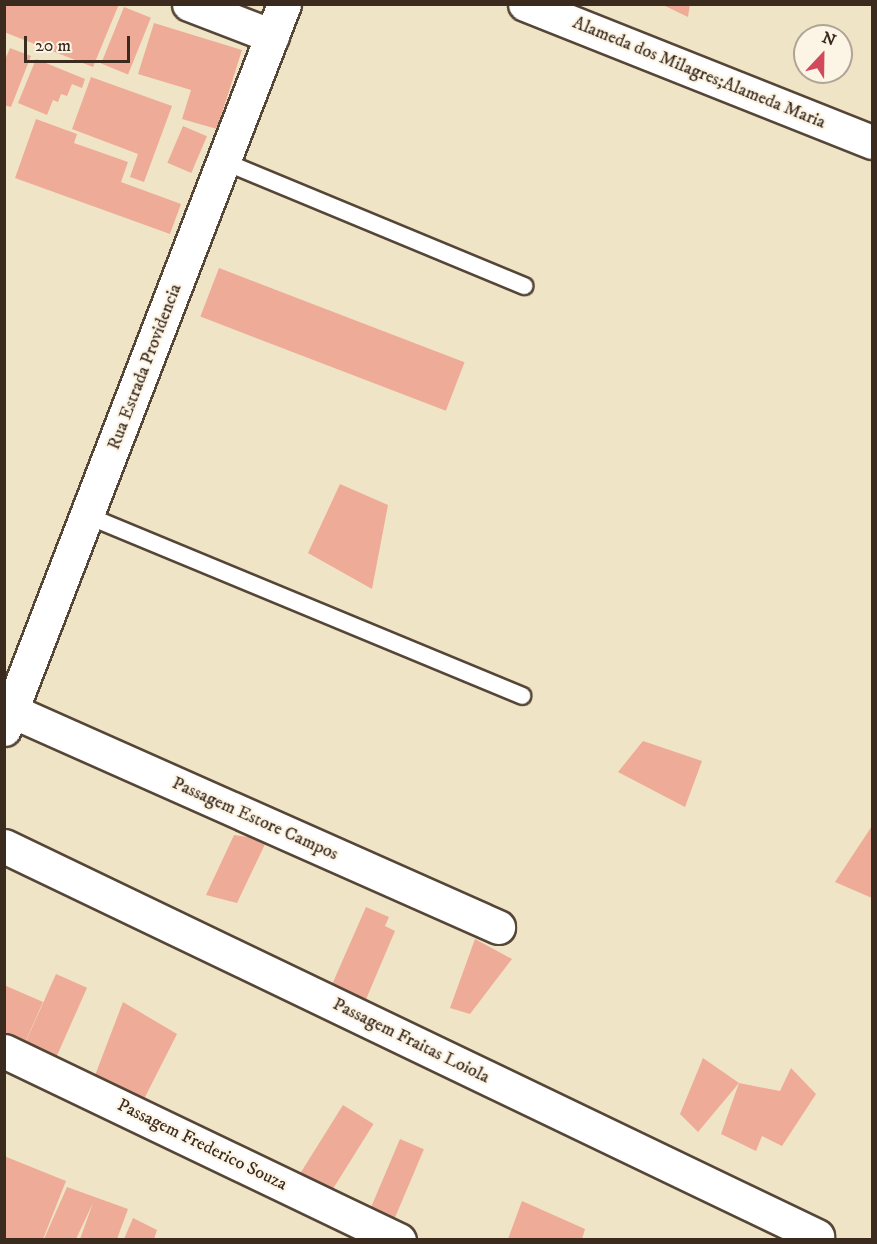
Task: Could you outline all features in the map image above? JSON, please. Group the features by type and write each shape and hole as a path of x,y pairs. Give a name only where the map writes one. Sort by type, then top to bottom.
{"street":[{"path":"189,4 272,36"},
{"name":"Rua Estrada Providencia","path":"8,720 284,4"},
{"name":"Alameda dos Milagres;Alameda Maria","path":"525,4 873,142"},
{"name":"Passagem Estore Campos","path":"8,720 498,927"},
{"name":"Passagem Fraitas Loiola","path":"4,846 817,1236"},
{"name":"Passagem Frederico Souza","path":"4,1051 399,1239"}],"lane":[{"path":"225,162 524,286"},
{"path":"88,516 522,696"}],"building":[{"path":"4,4 119,4 93,67 4,32"},
{"path":"661,4 690,4 688,17"},
{"path":"124,7 151,18 128,74 101,64"},
{"path":"154,23 242,50 217,129 182,119 191,90 138,74"},
{"path":"10,48 31,56 11,107 4,105 4,62"},
{"path":"36,59 85,79 82,88 72,84 67,96 61,94 58,102 53,100 47,115 18,103"},
{"path":"91,77 172,106 144,182 130,177 138,154 72,129"},
{"path":"36,119 77,134 74,143 128,162 121,182 181,204 170,234 15,178"},
{"path":"183,126 207,136 191,173 167,163"},
{"path":"219,268 465,362 446,411 200,317"},
{"path":"340,484 388,505 372,589 308,553"},
{"path":"643,741 702,761 685,807 618,772"},
{"path":"872,826 872,898 835,882"},
{"path":"234,835 267,840 237,903 206,895"},
{"path":"366,907 389,917 385,926 395,931 361,1011 327,996"},
{"path":"475,939 512,959 470,1014 450,1008"},
{"path":"56,974 87,988 55,1061 23,1047"},
{"path":"4,985 43,1002 24,1045 4,1036"},
{"path":"123,1002 177,1034 143,1101 94,1078"},
{"path":"703,1058 739,1083 698,1132 680,1114"},
{"path":"791,1068 816,1094 782,1146 762,1136 756,1151 721,1134 739,1083 780,1091"},
{"path":"343,1105 374,1124 327,1198 297,1179"},
{"path":"400,1139 424,1149 392,1225 368,1214"},
{"path":"4,1156 66,1181 43,1239 4,1239"},
{"path":"67,1187 128,1209 117,1239 80,1239 93,1203 76,1239 44,1239"},
{"path":"522,1201 585,1229 582,1239 508,1239"},
{"path":"133,1218 157,1230 154,1239 124,1239"}]}
